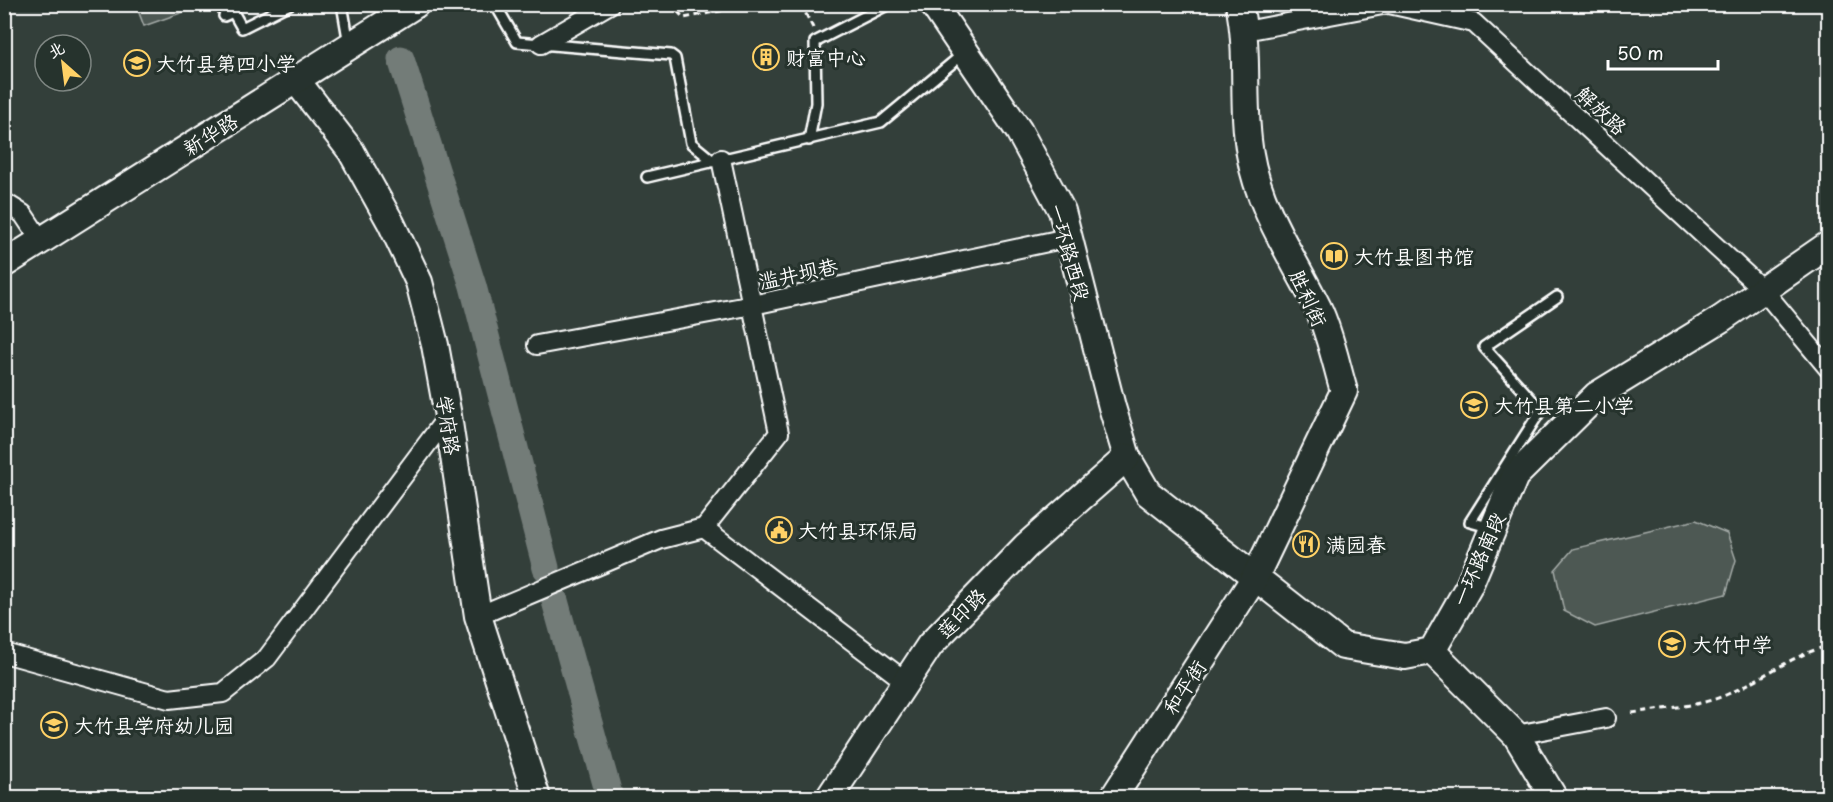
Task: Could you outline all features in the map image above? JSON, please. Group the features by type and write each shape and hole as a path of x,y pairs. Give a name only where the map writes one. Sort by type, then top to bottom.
{"street":[{"name":"新华路","path":"4,264 416,4"},
{"path":"541,44 610,4"},
{"name":"一环路西段","path":"933,4 1019,131 1062,211 1067,238 1127,458"},
{"name":"胜利街","path":"1239,4 1245,30 1244,94 1250,156 1274,228 1319,311 1344,391 1255,577"},
{"name":"解放路","path":"1245,30 1388,4 1474,23 1764,291 1828,368"},
{"name":"学府路","path":"296,80 351,151 391,223 419,282 435,345 448,416 478,616 537,798"},
{"path":"478,616 661,539 704,528 779,433 753,305 717,160"},
{"path":"4,202 23,214 40,241"},
{"name":"滥井坝巷","path":"537,345 753,305 1067,238"},
{"name":"一环路南段","path":"1432,651 1469,586 1515,476 1597,395 1764,291 1828,245"},
{"path":"4,652 169,699 223,693 267,658 448,416"},
{"path":"1127,458 1148,493 1343,646 1405,656 1432,651 1516,735 1554,798"},
{"name":"莲印路","path":"829,798 930,645 1026,546 1127,458"},
{"path":"704,528 905,681"},
{"name":"和平街","path":"1113,798 1255,577"},
{"path":"1516,735 1606,718"}],"lane":[{"path":"224,16 233,12 242,28 290,4"},
{"path":"342,4 349,46"},
{"path":"495,4 517,42 671,55 675,58 691,143 717,160"},
{"path":"809,140 816,103 815,42 889,4"},
{"path":"647,177 881,122 965,52"},
{"path":"1492,528 1470,522 1541,410 1484,347 1557,297"}],"path":[{"path":"670,4 684,18 756,4"},
{"path":"801,4 816,35"},
{"path":"1632,713 1727,694 1810,650 1828,646"}],"shaded area":[{"path":"136,4 203,5 144,26"},
{"path":"1696,520 1727,533 1736,560 1726,594 1595,627 1564,611 1555,570 1573,549"}],"waterway":[{"path":"401,59 473,286 546,568"},
{"path":"555,601 610,798"}],"place":[{"name":"财富中心","path":"766,57"},
{"name":"大竹县第四小学","path":"137,63"},
{"name":"大竹县图书馆","path":"1334,256"},
{"name":"大竹县第二小学","path":"1474,405"},
{"name":"大竹县环保局","path":"779,530"},
{"name":"满园春","path":"1306,544"},
{"name":"大竹中学","path":"1672,644"},
{"name":"大竹县学府幼儿园","path":"54,725"}]}
